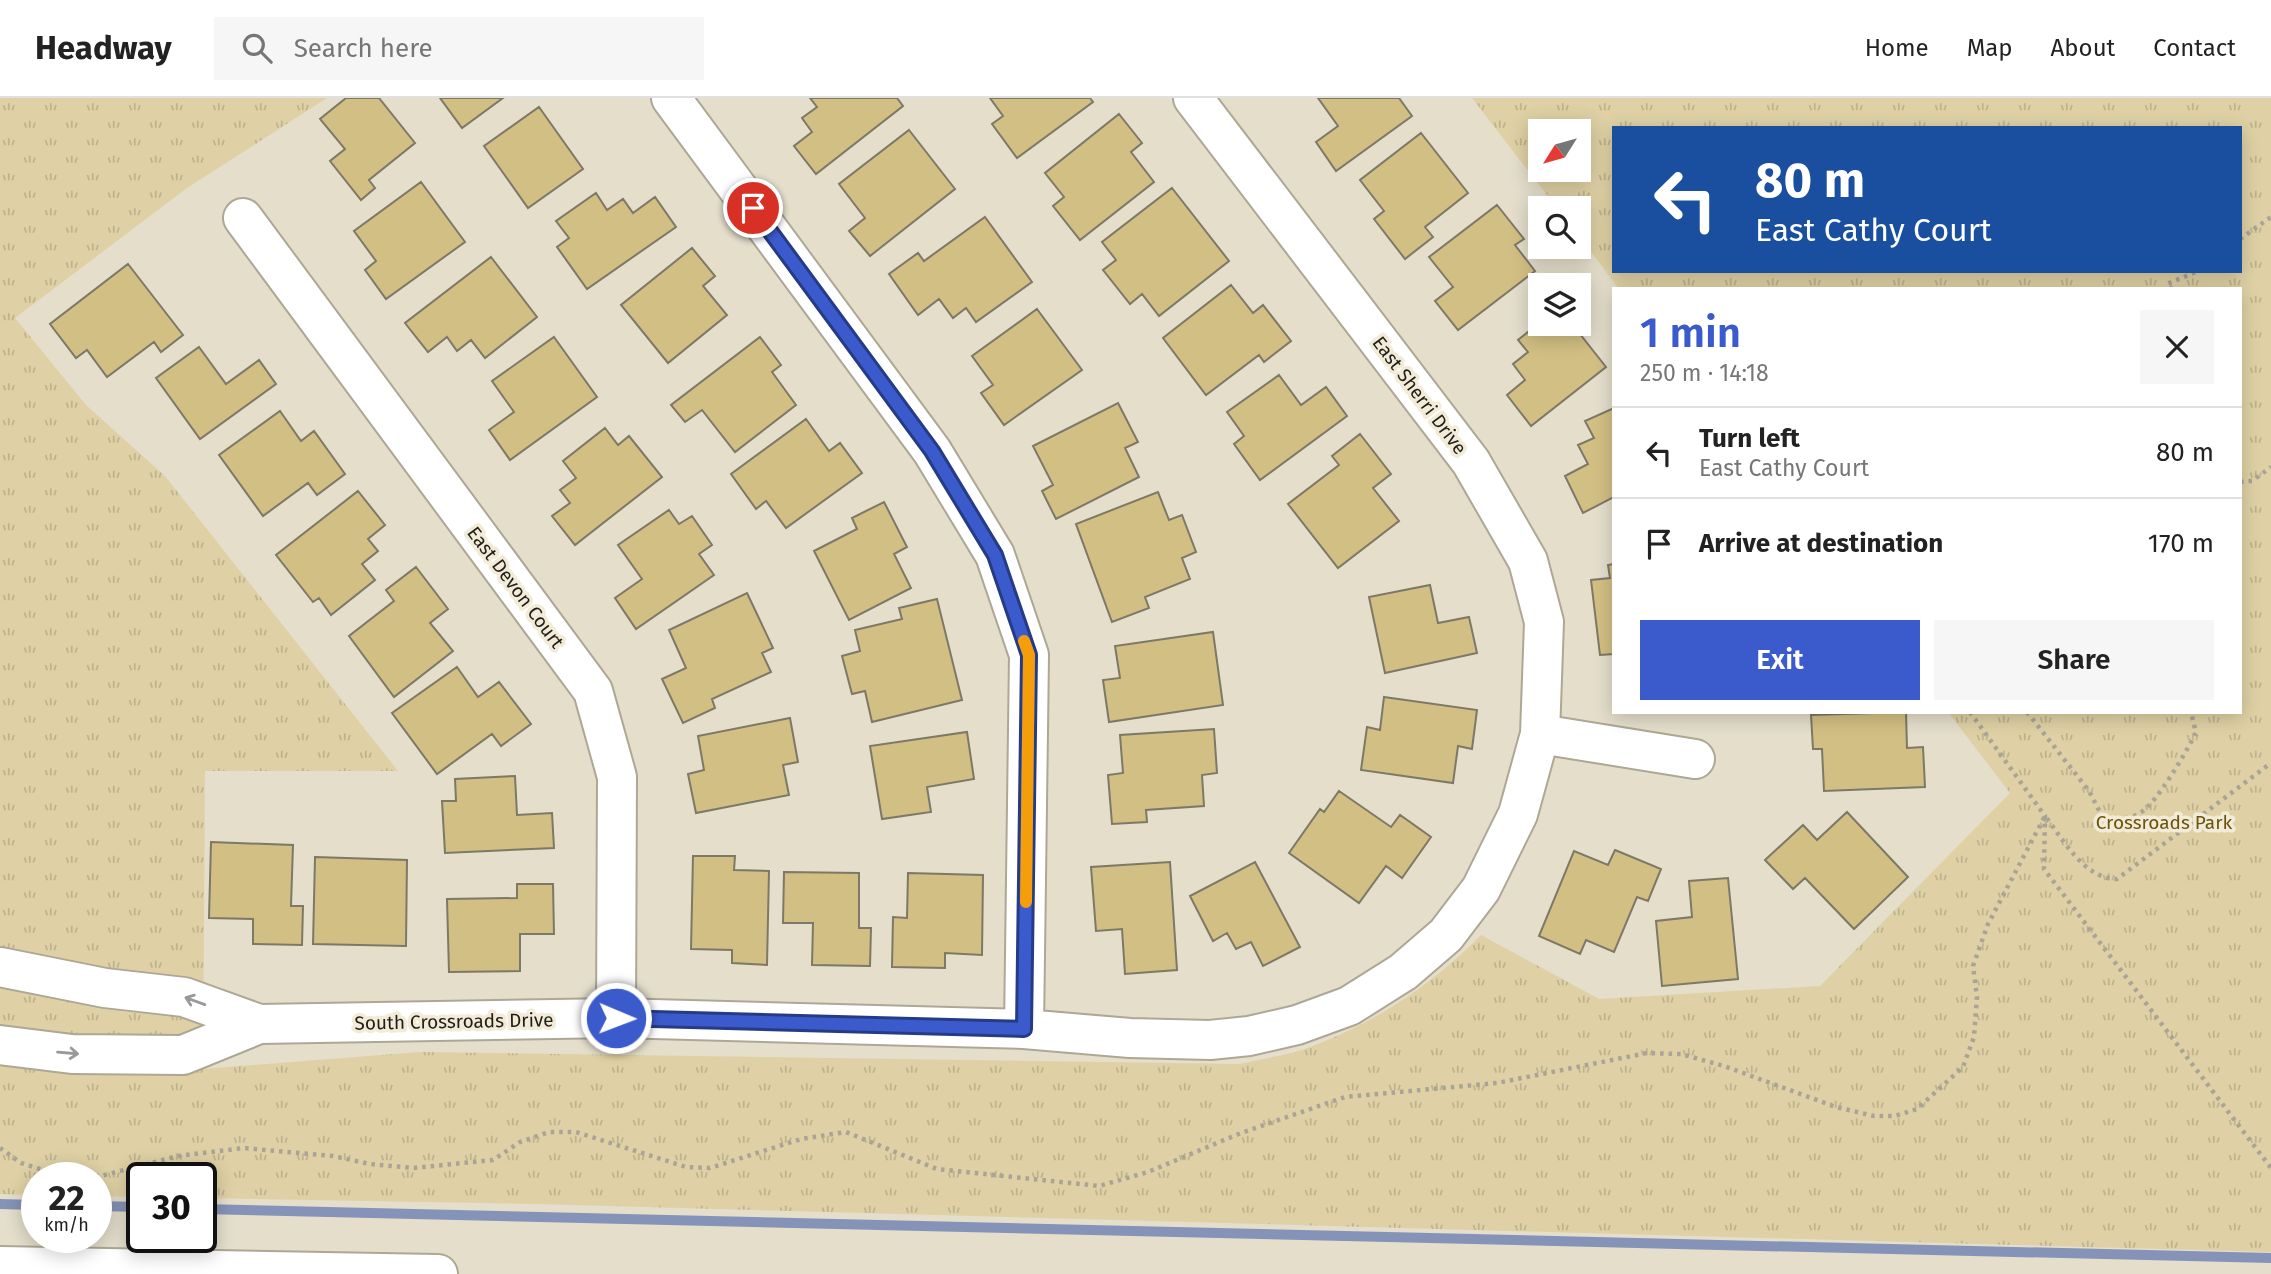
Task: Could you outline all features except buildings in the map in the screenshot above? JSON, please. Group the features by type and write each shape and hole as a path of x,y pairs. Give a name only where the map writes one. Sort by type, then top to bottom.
{"street":[{"path":"671,98 932,451 995,555 1029,655 1024,1029"},
{"name":"East Sherri Drive","path":"1193,98 1471,462 1502,510 1528,561 1544,622 1540,734"},
{"name":"East Devon Court","path":"243,218 593,691 617,777 616,1018"},
{"path":"1540,734 1695,759"},
{"name":"South Crossroads Drive","path":"0,1045 72,1054 183,1055 259,1024 616,1018 1024,1029 1130,1038 1210,1040 1249,1036 1297,1025 1349,1006 1404,972 1446,935 1481,889 1518,814 1540,734"},
{"name":"South Crossroads Drive","path":"0,967 106,988 184,996 259,1024"},
{"path":"0,1266 438,1274"}],"path":[{"path":"2242,238 2271,217"},
{"path":"2170,287 2167,284 2193,273"},
{"path":"2242,482 2252,481 2271,467"},
{"path":"1971,714 2045,816 2090,869 2105,879 2116,879 2271,763"},
{"path":"2029,714 2089,791 2102,818 2119,820 2141,813 2177,767 2196,733 2192,714"},
{"path":"2045,816 2044,869 2271,1168"},
{"path":"112,1173 178,1157 244,1148 333,1156 370,1164 413,1168 457,1165 493,1160 520,1142 549,1132 576,1132 685,1167 710,1168 801,1139 846,1132 937,1169 1099,1186 1148,1172 1241,1133 1345,1097 1497,1083 1647,1053 1681,1054 1724,1066 1836,1107 1874,1116 1895,1116 1917,1109 1963,1067 1974,1037 1977,997 1973,966 1988,924 2045,816"},
{"path":"0,1147 21,1163"}],"green space":[{"name":"Crossroads Park","path":"0,98 327,98 187,188 15,318 86,405 165,476 398,771 205,771 203,1069 420,1052 1240,1064 1304,1049 1360,1025 1424,985 1481,935 1599,999 1820,986 2010,793 1950,714 2242,714 2242,287 1617,287 1591,252 1591,196 1548,196 1537,182 1591,182 1591,119 1528,119 1528,170 1472,98 2271,98 2271,1252 537,1204 217,1198 217,1162 126,1162 126,1197 112,1196 112,1162 21,1162 21,1195 0,1194"}],"waterway":[{"path":"0,1204 21,1205"},
{"path":"112,1206 126,1207"},
{"path":"217,1209 2271,1258"}],"slow traffic":[{"path":"1024,641 1029,655 1026,902"}],"route":[{"path":"616,1018 1024,1029 1029,655 995,555 932,451 753,208"}]}
